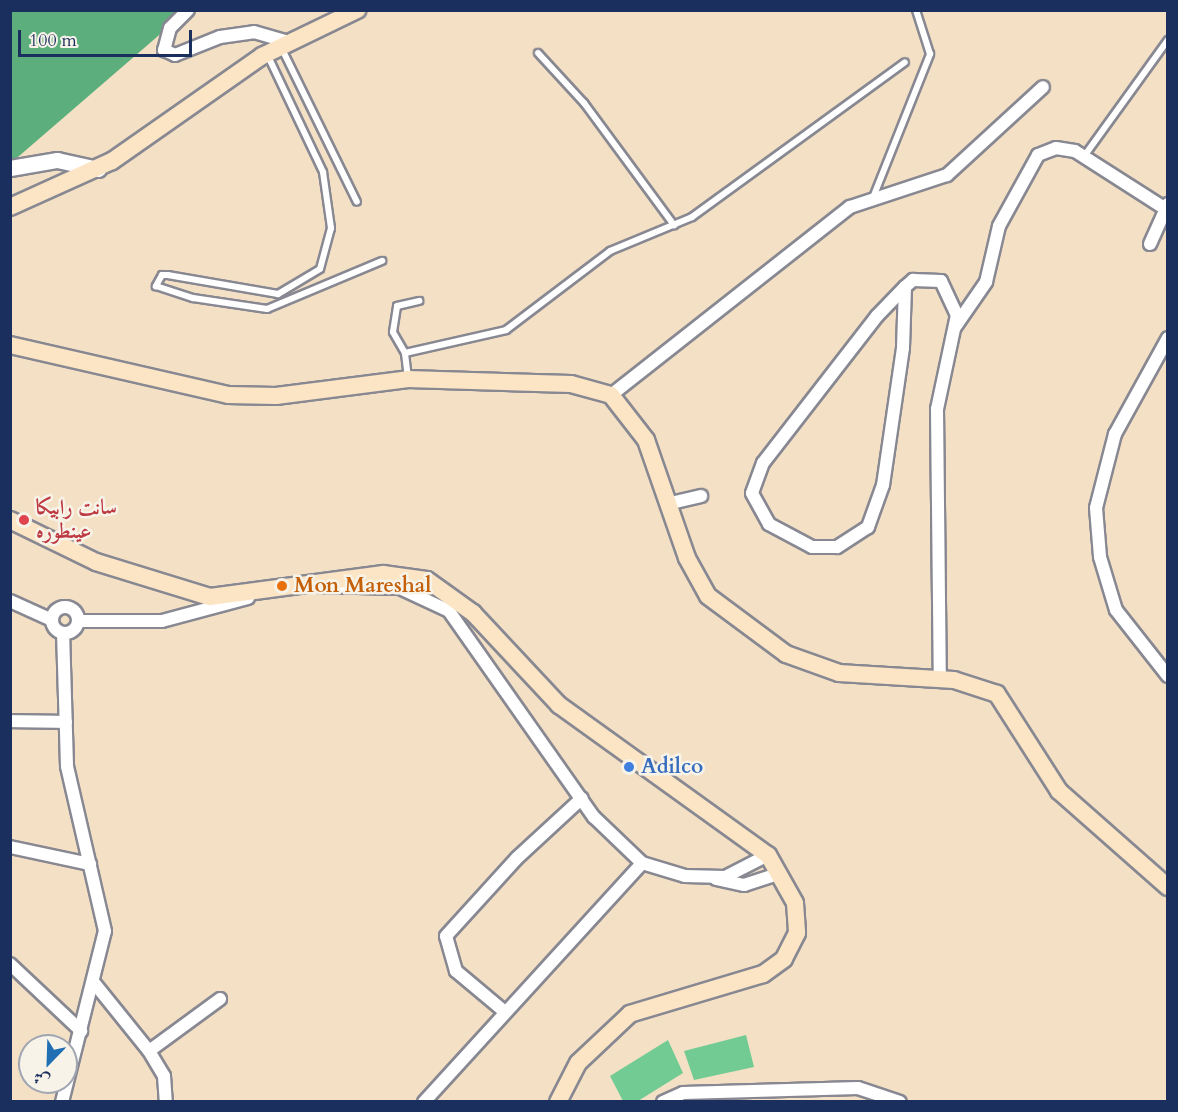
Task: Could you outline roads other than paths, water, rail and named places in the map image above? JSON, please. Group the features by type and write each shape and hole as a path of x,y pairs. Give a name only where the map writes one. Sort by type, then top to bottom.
{"main road":[{"path":"10,207 98,169 279,48 357,10"},
{"path":"10,345 228,395 276,396 408,379 571,384 610,395 646,440 670,503 687,558 708,596 752,633 786,654 838,673 940,679 983,687 1003,699 1059,791 1167,887"},
{"path":"10,520 96,562 176,590 210,597 259,594 315,584 381,566 428,576 476,604 568,709 761,855 795,903 795,939 775,967 630,1014 579,1063 558,1101"}],"street":[{"path":"188,10 170,28 164,50 175,55 220,37 254,32 279,48"},
{"path":"610,395 822,227 874,195 946,175 1043,87"},
{"path":"955,328 986,282 999,226 1022,193 1033,160 1056,148 1085,155 1166,206 1150,244"},
{"path":"10,168 57,160 98,169"},
{"path":"905,287 903,348 877,509 868,526 849,543 828,549 795,541 757,509 752,493 757,475 852,344 905,287 920,278 941,281 955,304 955,328 936,425 940,679"},
{"path":"1167,338 1115,434 1096,508 1100,557 1116,610 1167,676"},
{"path":"670,503 701,496"},
{"path":"315,584 332,589 400,588 449,610 609,834 642,863 685,876 710,877 736,875 761,855"},
{"path":"79,621 162,621 259,594"},
{"path":"10,601 52,620 63,634 67,766 105,931 95,984 62,1101"},
{"path":"52,620 59,608 68,607 79,621"},
{"path":"63,634 72,632 79,621"},
{"path":"10,721 66,722"},
{"path":"505,1012 456,971 446,936 517,858 582,798"},
{"path":"10,847 90,864"},
{"path":"424,1101 642,863"},
{"path":"710,877 744,885 776,876"},
{"path":"10,964 81,1031"},
{"path":"95,984 149,1051 164,1076 166,1101"},
{"path":"149,1051 219,999"},
{"path":"663,1101 683,1093 858,1088 900,1101"}],"lane":[{"path":"874,195 930,54 916,10"},
{"path":"1085,155 1167,40"},
{"path":"279,48 333,163 357,202"},
{"path":"279,48 323,172 331,228 320,269 278,294 168,275 162,275 156,285 160,291 254,309 283,305 382,261"},
{"path":"538,53 584,103 674,225"},
{"path":"405,353 506,330 610,251 674,225 905,62"},
{"path":"278,294 283,305"},
{"path":"408,379 405,353 393,332 397,306 419,301"}],"place":[{"name":"سانت رابيكا عينطوره","path":"24,520"},
{"name":"Mon Mareshal","path":"282,586"},
{"name":"Adilco","path":"629,767"}]}
